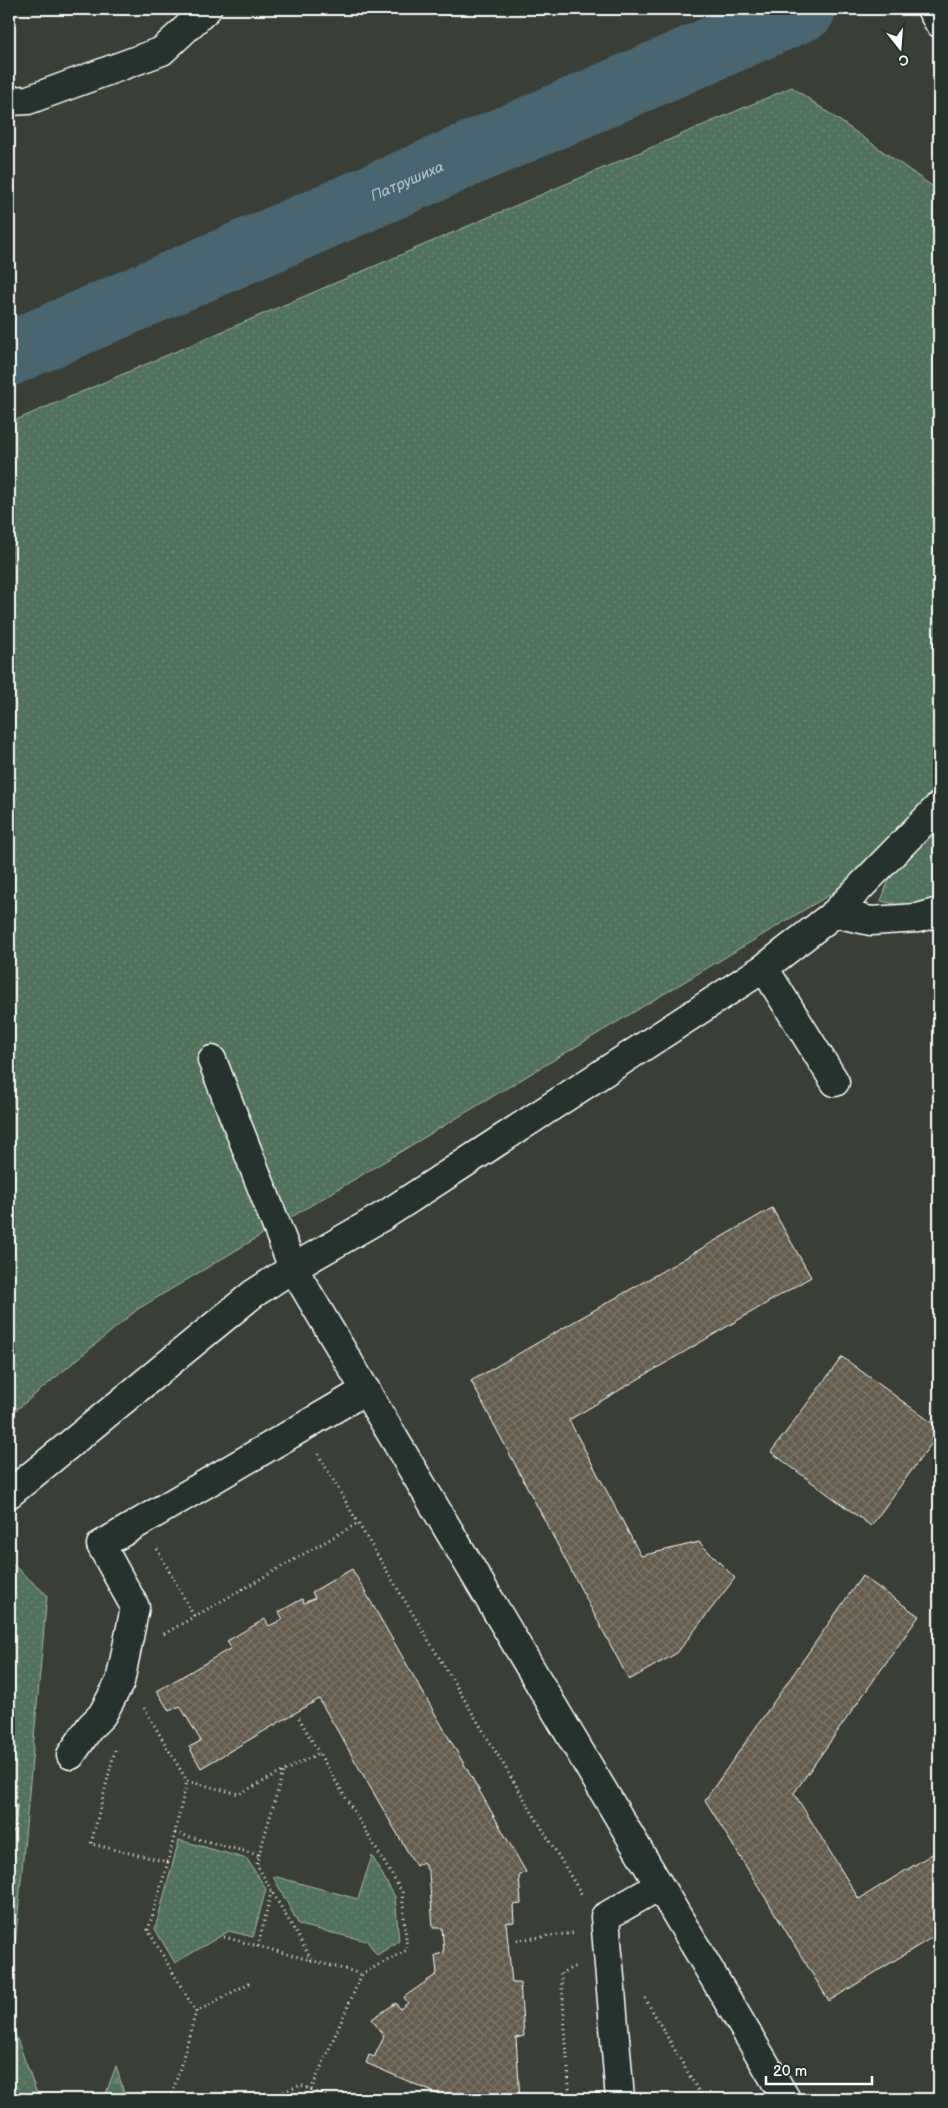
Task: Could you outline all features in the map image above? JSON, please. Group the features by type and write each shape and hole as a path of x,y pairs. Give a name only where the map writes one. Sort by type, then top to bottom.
{"street":[{"path":"9,101 28,100 162,51 207,9"},
{"path":"931,9 939,23"},
{"path":"9,1494 253,1294 293,1268 385,1215 764,968 836,913 939,806"},
{"path":"836,913 870,921 918,918 939,912"},
{"path":"764,968 835,1082"},
{"path":"212,1060 293,1268 786,2099"},
{"path":"71,1756 90,1727 102,1715 120,1682 135,1608 101,1545 366,1390"},
{"path":"620,2099 605,1916 659,1886"}],"path":[{"path":"302,1427 586,1902"},
{"path":"141,1522 194,1616"},
{"path":"160,1636 358,1523"},
{"path":"141,1702 187,1781 168,1862 148,1930 196,2012"},
{"path":"300,1718 402,1892 407,1950 362,1974 311,2090"},
{"path":"117,1742 91,1844 168,1862"},
{"path":"187,1781 239,1794 319,1753"},
{"path":"283,1771 257,1865 312,1961"},
{"path":"175,1833 259,1855"},
{"path":"258,1946 272,1889"},
{"path":"224,1937 362,1974"},
{"path":"570,2099 561,1972 608,1951"},
{"path":"171,2099 196,2012 253,1981"},
{"path":"277,2099 281,2094 300,2085 331,2099"}],"green space":[{"path":"792,87 939,191 939,786 849,883 138,1309 9,1416 9,423"},
{"path":"939,824 939,902 913,908 881,901 891,874"},
{"path":"9,1561 47,1595 9,2012"},
{"path":"179,1840 247,1859 266,1889 253,1937 229,1931 175,1963 155,1929"},
{"path":"372,1856 395,1897 399,1941 377,1955 367,1941 299,1925 273,1876 358,1899"},
{"path":"9,2017 39,2099 9,2099"},
{"path":"116,2066 126,2099 104,2099"}],"building":[{"path":"772,1208 811,1277 569,1420 641,1556 699,1542 735,1578 677,1653 629,1680 471,1381"},
{"path":"842,1357 939,1428 939,1433 871,1526 771,1452"},
{"path":"352,1569 526,1872 519,1876 521,1904 513,1905 514,1922 506,1923 512,1983 520,1983 524,2036 516,2038 520,2099 485,2099 485,2094 479,2094 476,2099 449,2099 366,2063 369,2055 374,2057 384,2037 372,2019 396,2003 400,2009 408,2003 404,1997 437,1974 435,1955 444,1953 442,1928 433,1928 429,1873 423,1862 416,1866 319,1699 201,1768 189,1747 201,1741 180,1706 169,1711 157,1691 231,1648 227,1641 265,1619 269,1626 283,1619 279,1612 302,1599 304,1603 315,1598 312,1592"},
{"path":"862,1576 919,1616 794,1793 859,1899 939,1850 939,1933 829,2001 705,1800"},
{"path":"9,1805 17,1805 15,1831 9,1831"},
{"path":"24,2095 26,2099 12,2099"}],"waterway":[{"name":"Патрушиха","path":"9,354 804,9"}]}
